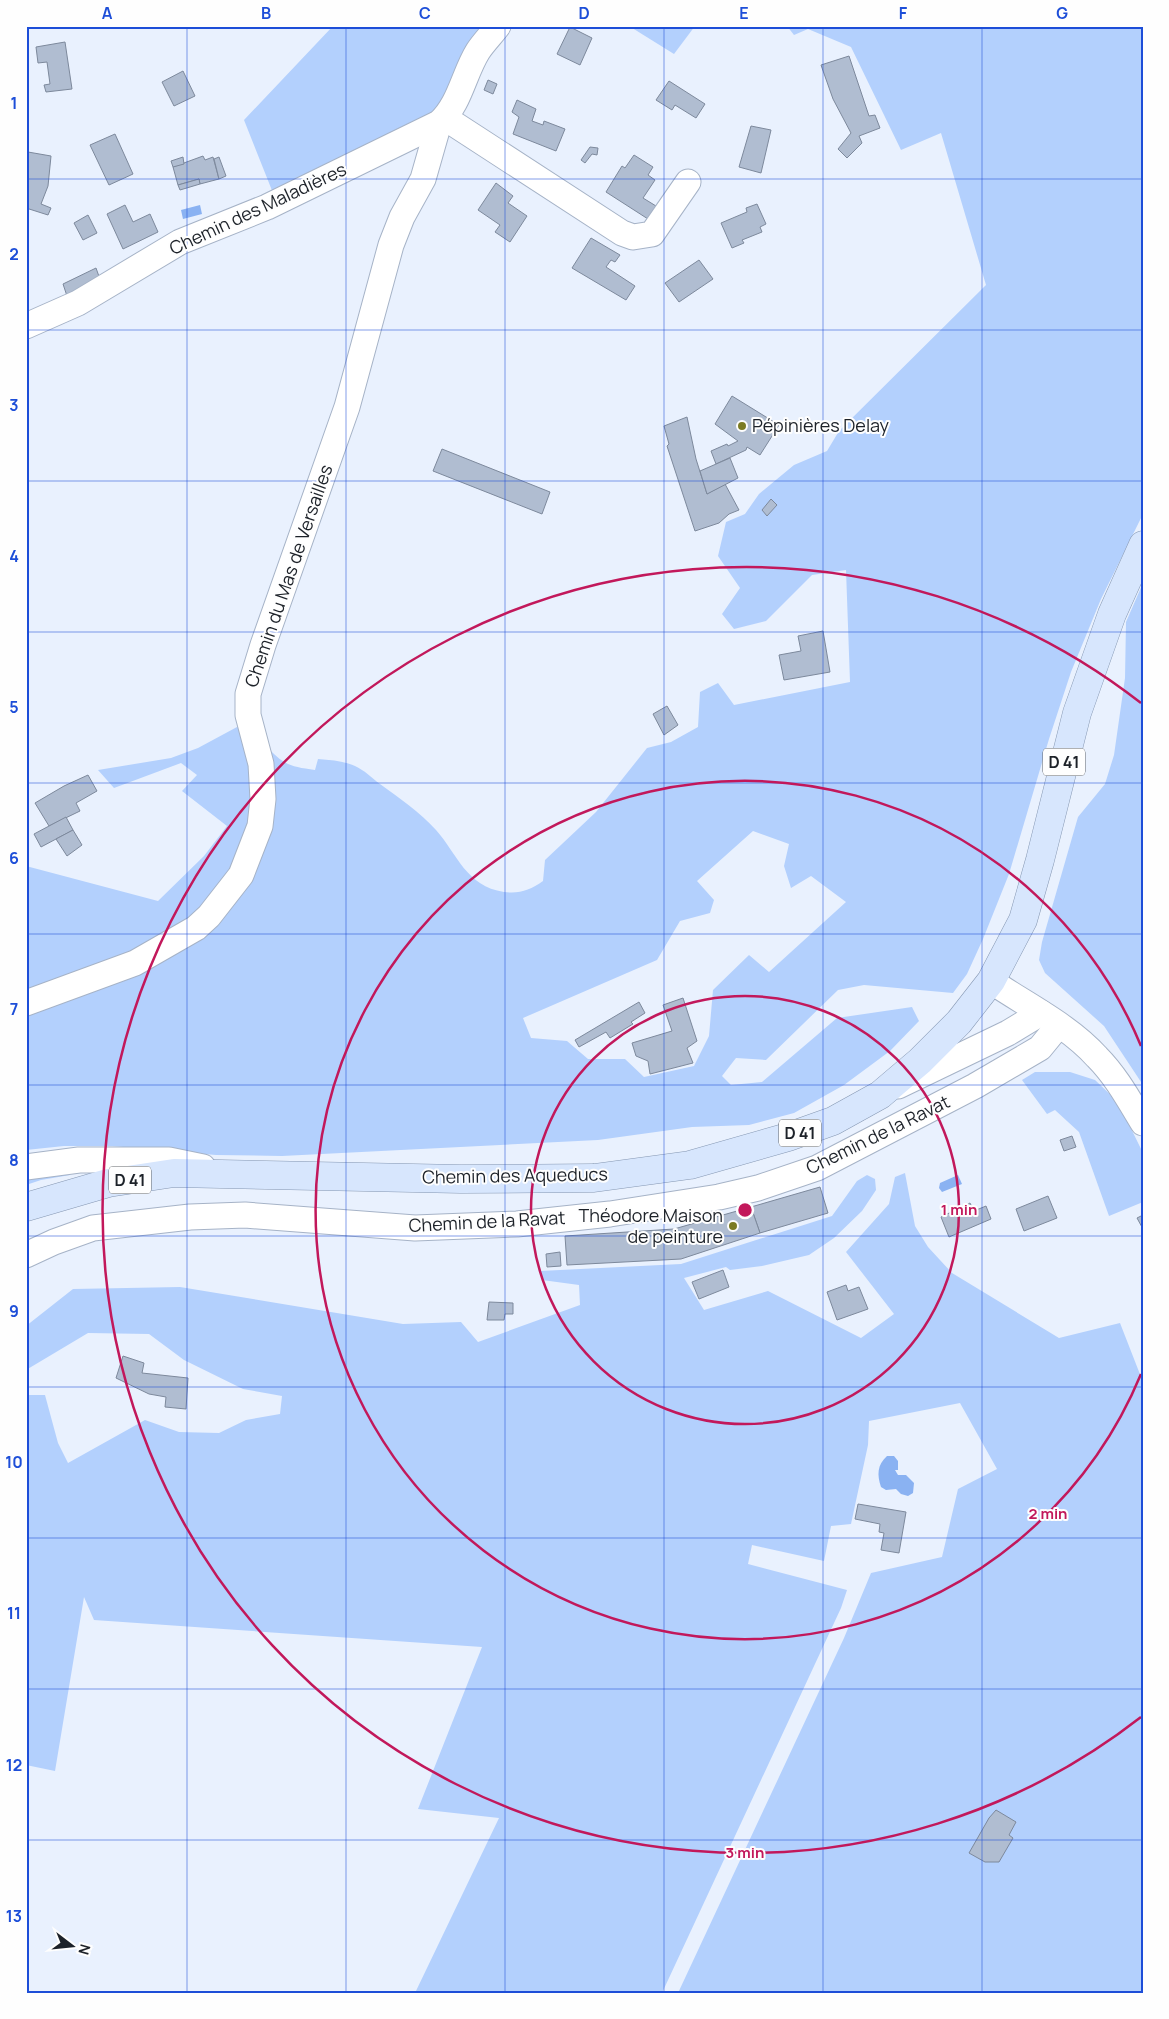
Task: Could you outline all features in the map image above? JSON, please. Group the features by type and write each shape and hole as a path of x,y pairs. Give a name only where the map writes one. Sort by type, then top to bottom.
{"main road":[{"name":"Chemin des Aqueducs","path":"26,1207 118,1182 174,1173 489,1179 594,1178 690,1165 779,1140 833,1121 880,1095 920,1061 959,1022 991,981 1023,920 1077,713 1112,614 1143,545"}],"street":[{"name":"Chemin du Mas de Versailles","path":"26,1003 135,964 196,928 209,916 241,875 260,826 263,799 261,764 248,715 248,694 262,645 347,407 391,245 402,217 422,179 442,121 466,80 478,51 498,26"},
{"path":"442,121 622,233 633,237 652,234 688,182"},
{"name":"Chemin des Maladières","path":"26,326 78,303 180,242 267,207 442,121"},
{"path":"991,981 1050,1019 1096,1055 1108,1068 1143,1123"},
{"path":"880,1095 1008,1033 1050,1019"},
{"name":"Chemin de la Ravat","path":"26,1255 54,1242 93,1228 190,1216 244,1216 415,1228 517,1224 610,1214 719,1198 758,1188 817,1168 983,1082 1040,1048 1050,1019"},
{"path":"26,1167 79,1160 169,1160 238,1174"}],"shaded area":[{"path":"333,26 488,26 437,111 273,193 244,120"},
{"path":"629,26 695,26 674,54"},
{"path":"787,26 1143,26 1143,514 1101,599 1071,672 1009,874 967,974 953,993 864,985 838,990 766,1060 736,1058 722,1076 731,1085 762,1082 837,1018 912,1007 919,1021 890,1051 844,1085 794,1113 749,1125 692,1127 598,1140 282,1156 216,1155 112,1146 64,1146 26,1150 26,1013 241,889 270,750 285,763 301,768 315,770 318,759 351,764 365,772 430,823 464,868 480,883 491,889 504,892 520,892 543,881 545,860 596,812 647,748 671,742 698,727 700,692 718,683 734,705 850,682 846,570 812,575 766,621 734,629 722,614 740,588 718,556 726,522 745,514 759,494 794,465 827,451 839,431 986,285 941,133 901,150 851,47 808,29 794,35","holes":["753,831 789,844 784,866 791,888 811,876 846,902 769,972 749,955 713,990 709,1036 694,1066 644,1077 625,1059 588,1059 567,1041 531,1038 523,1018 657,960 680,921 710,913 714,900 697,881"]},
{"path":"200,205 202,214 183,219 181,210"},
{"path":"1143,583 1143,1085 1104,1026 1045,973 1039,960 1042,942 1078,817 1105,784 1114,755 1125,678 1126,622"},
{"path":"237,727 245,731 258,779 247,849 207,905 150,948 26,996 26,866 158,901 204,856 227,826 182,791 197,775 181,763 114,788 98,770 171,758 198,748"},
{"path":"1035,1072 1070,1072 1095,1080 1118,1102 1143,1153 1143,1202 1109,1216 1079,1132 1055,1110 1047,1114 1022,1080"},
{"path":"70,1171 70,1175 41,1180 26,1185 26,1176"},
{"path":"905,1173 915,1226 928,1247 952,1273 1059,1338 1120,1323 1143,1382 1143,1993 678,1993 844,1638 871,1573 942,1557 958,1489 997,1469 960,1403 869,1421 868,1445 851,1524 831,1526 824,1561 752,1545 748,1564 847,1590 841,1608 662,1993 415,1993 499,1818 418,1809 482,1647 94,1620 84,1597 55,1771 26,1765 26,1395 45,1395 58,1443 68,1463 145,1420 179,1432 219,1433 246,1420 280,1414 282,1396 243,1389 184,1360 149,1334 88,1333 26,1370 26,1326 73,1289 180,1287 403,1324 461,1322 478,1342 580,1305 579,1285 542,1280 540,1271 681,1264 832,1216 857,1181 867,1175 875,1179 876,1190 862,1211 834,1238 809,1255 762,1266 730,1270 726,1267 684,1278 704,1310 768,1291 861,1338 894,1314 846,1252 889,1204 895,1177"},
{"path":"958,1175 962,1184 942,1192 939,1188 940,1183"},
{"path":"887,1456 894,1456 898,1461 898,1470 895,1470 898,1475 906,1475 914,1483 913,1493 908,1496 901,1494 896,1489 886,1490 881,1487 879,1470 881,1463"}],"building":[{"path":"570,27 592,38 580,65 557,54"},
{"path":"65,42 72,89 46,92 44,85 50,84 47,62 38,63 36,47"},
{"path":"849,56 869,116 875,115 880,128 859,136 862,143 847,158 838,149 851,133 833,99 821,65"},
{"path":"183,71 195,96 174,106 162,82"},
{"path":"488,80 497,84 493,94 484,90"},
{"path":"669,81 705,104 696,118 675,105 672,110 656,100"},
{"path":"517,100 536,109 532,121 543,125 544,121 565,129 556,151 513,134 519,117 512,112"},
{"path":"751,126 771,130 761,173 739,167"},
{"path":"115,134 133,174 109,185 90,145"},
{"path":"590,147 598,148 597,155 592,154 585,163 581,160"},
{"path":"28,152 51,156 48,186 41,204 51,208 48,215 26,208"},
{"path":"634,155 653,167 648,175 655,180 643,198 656,206 648,219 606,192 622,166 625,168"},
{"path":"203,156 205,160 213,157 219,179 200,184 199,179 178,185 173,167"},
{"path":"183,157 184,164 173,167 171,161"},
{"path":"219,157 226,176 219,179 214,159"},
{"path":"199,179 200,184 180,190 178,185"},
{"path":"496,183 513,196 508,203 527,216 510,242 495,232 500,225 478,210"},
{"path":"757,204 766,224 760,227 762,232 742,240 744,243 732,248 721,223 747,212 746,208"},
{"path":"125,205 133,222 150,214 158,232 123,249 107,214"},
{"path":"88,215 97,233 83,240 74,223"},
{"path":"591,238 620,255 615,262 611,260 606,267 635,286 626,300 572,268"},
{"path":"699,260 713,279 679,302 665,283"},
{"path":"96,268 101,282 68,299 63,284"},
{"path":"732,396 779,425 760,455 747,447 746,450 716,464 711,451 738,441 715,424"},
{"path":"687,417 696,459 707,494 725,484 739,510 729,514 719,523 695,531 667,446 669,444 664,426"},
{"path":"442,449 550,492 542,514 433,471"},
{"path":"730,458 738,478 707,494 700,471"},
{"path":"771,499 777,505 767,516 762,510"},
{"path":"823,631 830,672 784,680 779,655 801,651 798,636"},
{"path":"667,706 678,725 664,735 653,714"},
{"path":"88,775 97,791 76,803 80,811 49,826 35,803"},
{"path":"66,817 73,830 41,847 34,834"},
{"path":"73,830 82,845 67,856 56,839"},
{"path":"683,998 697,1041 687,1048 693,1063 650,1074 648,1061 636,1056 632,1043 672,1031 663,1005"},
{"path":"639,1002 645,1013 631,1022 633,1024 610,1038 606,1032 579,1047 575,1040"},
{"path":"1072,1136 1076,1147 1064,1151 1060,1140"},
{"path":"820,1187 828,1213 760,1233 751,1207"},
{"path":"1048,1196 1057,1218 1024,1231 1016,1209"},
{"path":"970,1203 974,1211 986,1206 991,1219 949,1237 941,1217"},
{"path":"751,1207 760,1233 681,1259 567,1265 565,1236 674,1229"},
{"path":"1143,1215 1143,1229 1137,1218"},
{"path":"560,1252 561,1266 547,1267 546,1254"},
{"path":"723,1270 729,1287 699,1299 692,1282"},
{"path":"846,1285 848,1291 859,1287 868,1309 837,1320 827,1292"},
{"path":"489,1302 513,1303 513,1314 505,1314 504,1320 487,1320"},
{"path":"123,1356 144,1363 142,1373 188,1378 186,1409 165,1407 166,1397 149,1394 116,1378"},
{"path":"858,1504 906,1512 899,1553 881,1550 884,1533 879,1532 880,1524 855,1519"},
{"path":"996,1810 1016,1822 1009,1835 1013,1838 999,1862 985,1862 969,1853 989,1818"}],"place":[{"name":"Pépinières Delay","path":"742,426"},
{"name":"Théodore Maison de peinture","path":"733,1226"}]}
